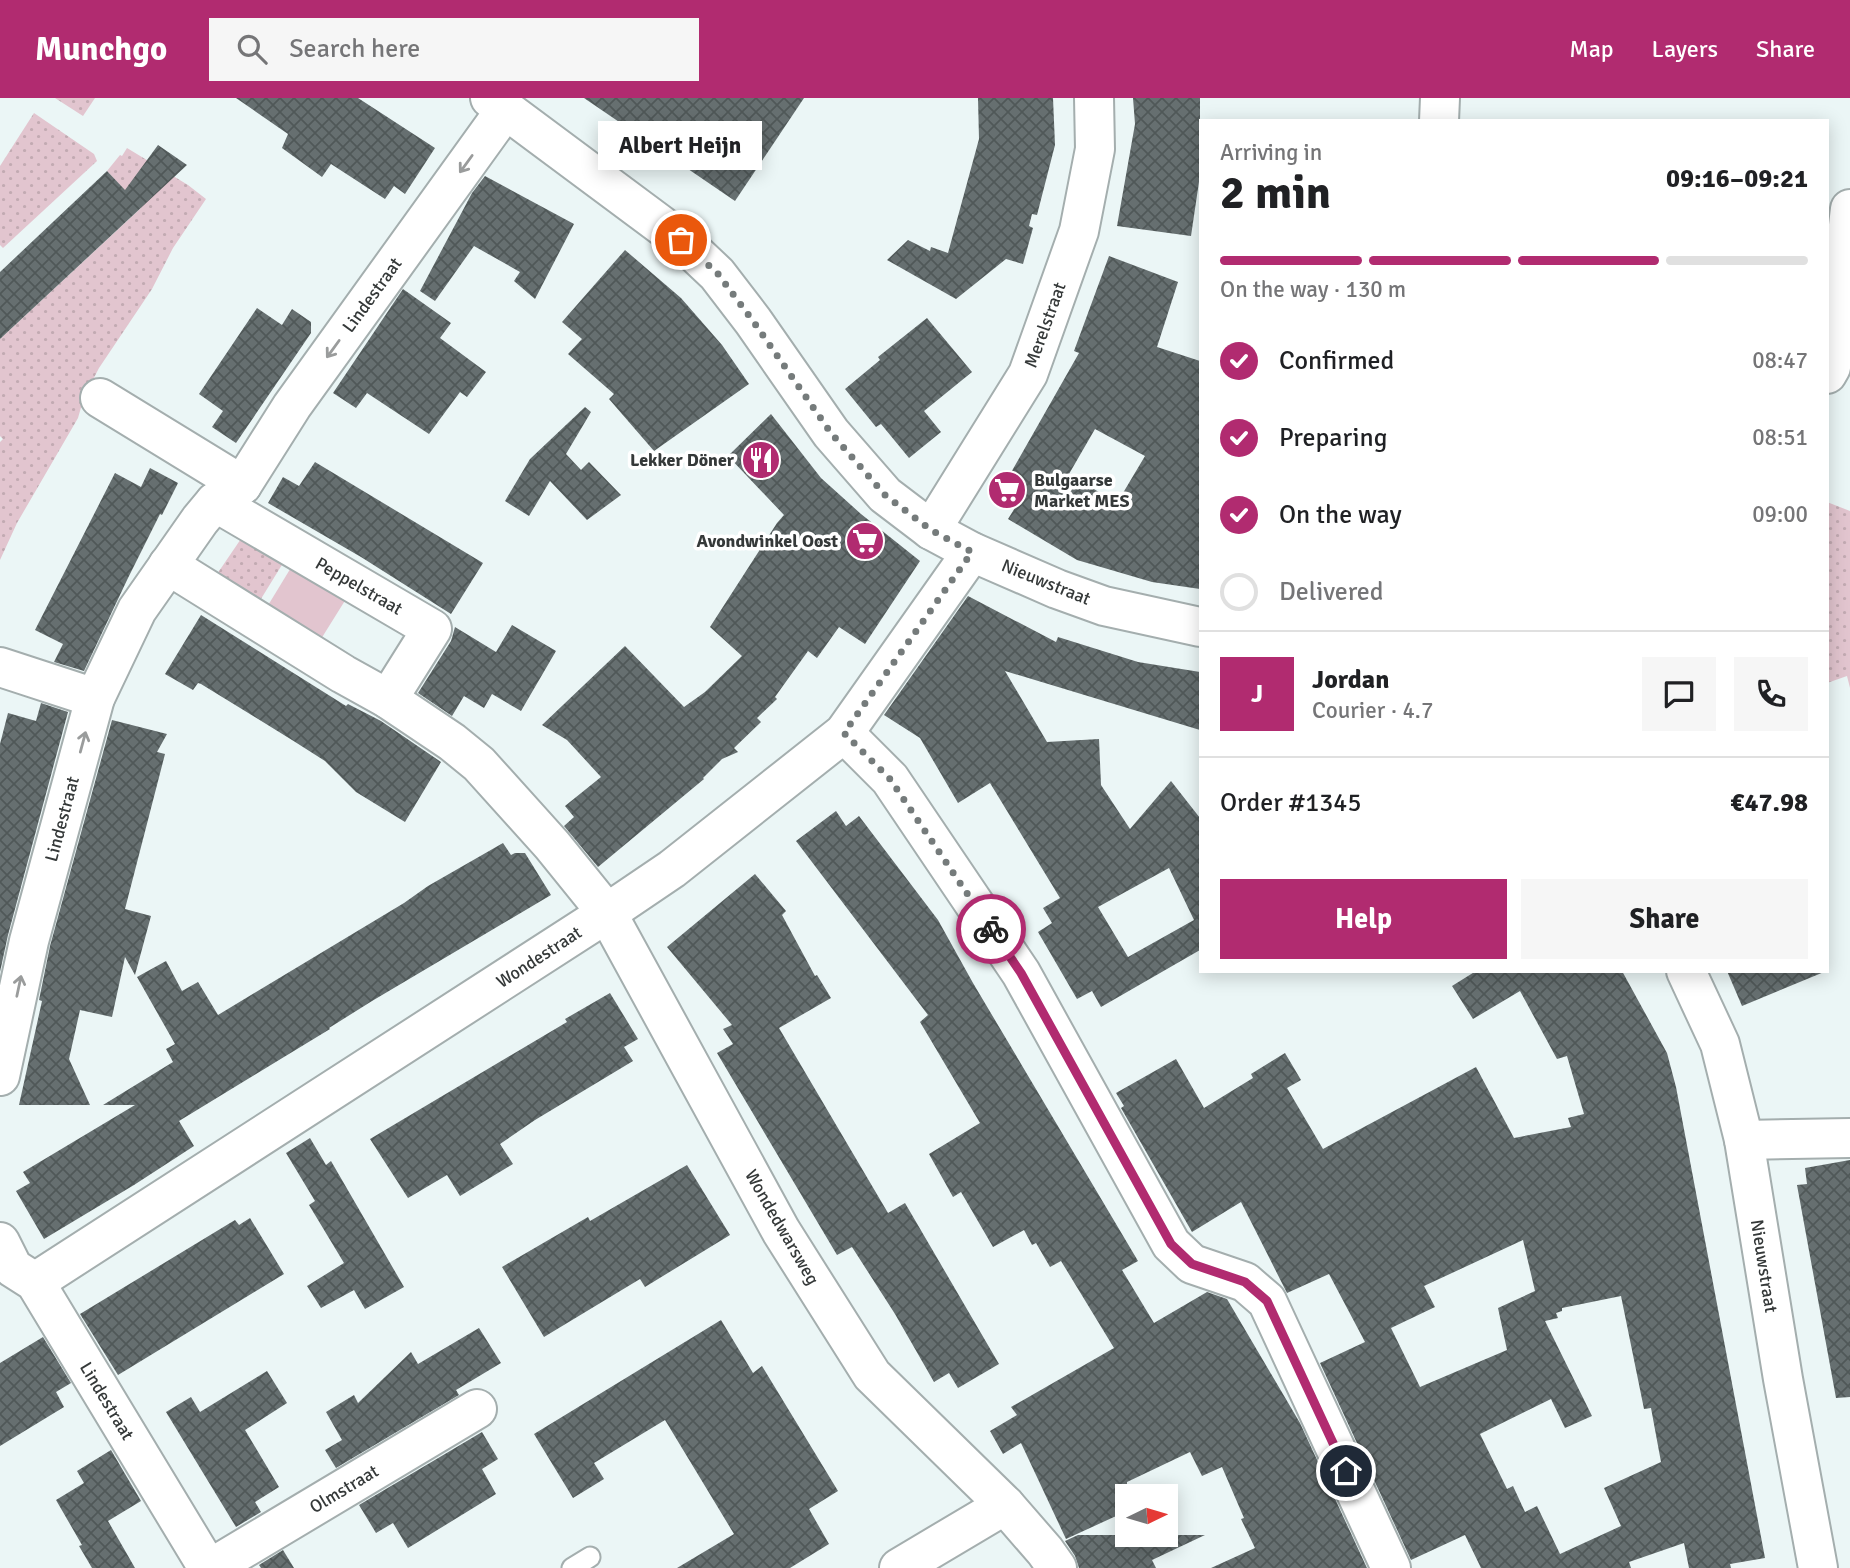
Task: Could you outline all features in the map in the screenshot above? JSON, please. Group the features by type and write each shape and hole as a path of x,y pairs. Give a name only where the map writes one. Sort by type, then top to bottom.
{"street":[{"name":"Merelstraat","path":"931,530 1028,374 1079,231 1095,149 1094,98"},
{"path":"1439,119 1440,98"},
{"name":"Nieuwstraat","path":"498,103 681,240 718,274 831,433 885,495 931,530 972,552 1104,606 1199,627"},
{"name":"Lindestraat","path":"0,1076 15,937 95,698 137,610 200,520 229,494 292,406 498,103"},
{"path":"1829,369 1850,209"},
{"path":"100,398 229,494"},
{"name":"Peppelstraat","path":"229,494 432,629 388,699"},
{"name":"Wondestraat","path":"12,1267 607,913 672,869 844,733 972,552"},
{"path":"169,565 343,674 388,699 452,742 479,764 552,845 607,913"},
{"path":"0,667 95,698"},
{"path":"844,733 890,779 1021,973 1171,1244 1192,1264 1245,1282 1267,1301 1391,1568"},
{"name":"Wondedwarsweg","path":"607,913 781,1231 872,1375 1005,1505 1057,1568"},
{"name":"Nieuwstraat","path":"1687,973 1720,1044 1744,1140 1783,1379 1818,1568"},
{"path":"1744,1140 1850,1138"},
{"name":"Lindestraat","path":"12,1267 210,1568"},
{"name":"Olmstraat","path":"210,1568 477,1409"},
{"path":"899,1568 1005,1505"}],"lane":[{"path":"572,1568 590,1557"}],"shaded area":[{"path":"55,98 95,98 83,116"},
{"path":"34,113 94,154 97,161 3,248 0,245 0,166"},
{"path":"127,148 206,199 173,248 152,289 99,368 84,397 78,418 17,523 0,560 0,442 3,439 0,436 0,339 141,208 107,171"},
{"path":"1829,503 1850,511 1850,688 1847,676 1829,682"},
{"path":"247,530 288,555 256,607 215,577"},
{"path":"292,566 346,599 321,639 267,607"}],"building":[{"path":"236,98 358,98 435,148 405,194 394,186 385,199 331,164 322,177 282,148 288,134"},
{"path":"584,98 804,98 735,201"},
{"path":"978,98 1053,98 1055,145 1037,215 1032,214 1029,226 1033,228 1023,264 1006,259 956,299 887,260 908,240 930,251 931,247 948,253 979,139"},
{"path":"1133,98 1200,98 1199,182 1191,236 1117,226 1135,124"},
{"path":"158,145 187,165 0,339 0,272 107,171 125,190"},
{"path":"485,176 574,224 535,299 514,281 520,272 474,246 435,301 420,291 472,193"},
{"path":"625,250 681,298 722,345 749,384 654,451 609,399 614,394 568,354 582,339 562,322"},
{"path":"1109,256 1178,282 1157,347 1199,361 1199,589 1152,582 1077,560 1008,519 1023,495 1005,483 1079,353 1074,351","holes":["1095,429 1145,456 1117,503 1069,474"]},
{"path":"403,289 451,323 440,338 486,372 467,397 460,392 429,434 367,393 356,408 333,393"},
{"path":"257,308 282,325 292,309 311,322 311,333 236,443 212,427 223,411 199,394"},
{"path":"927,318 972,372 924,411 941,432 909,458 881,424 876,427 845,389 880,360 878,357"},
{"path":"585,407 591,412 566,454 581,470 589,462 621,495 587,520 550,481 529,516 505,501 530,459"},
{"path":"771,414 821,478 920,561 865,644 839,627 817,658 808,651 775,697 777,699 757,718 761,722 734,748 738,752 722,759 704,779 598,867 564,826 574,817 565,806 601,777 567,740 542,725 625,646 684,707 705,692 742,656 710,627 784,515 728,456"},
{"path":"315,462 483,563 451,614 268,503 283,477 299,486"},
{"path":"150,468 178,483 128,578 84,671 54,662 63,644 35,630 115,473 141,487"},
{"path":"968,596 1056,642 1058,637 1138,662 1199,672 1199,730 1005,671 1047,742 1099,739 1101,785 1130,829 1171,781 1199,817 1199,951 1101,1007 1092,991 1077,999 1038,932 1052,923 1043,908 1060,898 990,783 958,803 920,738 884,715","holes":["1169,868 1194,920 1128,957 1098,907"]},
{"path":"201,615 346,706 348,704 381,721 441,762 405,822 356,792 325,761 292,740 201,684 198,683 193,690 165,674"},
{"path":"512,625 556,651 521,711 492,694 484,708 464,696 452,716 418,693 451,641 455,627 496,652"},
{"path":"41,703 68,712 0,972 0,744 8,713 36,721"},
{"path":"112,720 167,734 157,752 165,754 125,909 151,916 135,975 125,957 112,1017 80,1010 69,1059 90,1105 19,1105 42,1001 39,1000 50,946"},
{"path":"836,811 846,826 859,816 938,920 1138,1261 1122,1270 1154,1323 1207,1292 1227,1299 1300,1423 1367,1568 1211,1568 1255,1548 1222,1467 1202,1476 1190,1452 1127,1484 1115,1484 1115,1517 1066,1539 1021,1443 1003,1454 990,1431 1017,1415 1011,1407 1114,1348 1061,1261 1050,1267 1036,1243 1032,1245 1024,1230 993,1247 961,1192 953,1197 929,1154 980,1123 920,1022 928,1015 796,841"},
{"path":"503,843 511,855 525,853 551,895 372,1001 179,1121 194,1146 44,1239 16,1191 30,1183 23,1172 135,1105 103,1105 173,1062 166,1049 175,1044 137,977 166,961 182,991 198,982 218,1015"},
{"path":"755,874 786,911 782,915 815,976 817,975 831,998 779,1028 888,1213 905,1203 999,1364 958,1388 949,1373 934,1382 852,1247 837,1255 717,1053 733,1044 723,1029 732,1025 667,947"},
{"path":"1473,973 1623,973 1667,1053 1676,1087 1765,1558 1730,1564 1731,1568 1689,1568 1684,1543 1629,1562 1631,1568 1481,1568 1465,1535 1411,1560 1320,1363 1365,1342 1329,1274 1287,1293 1241,1202 1192,1232 1121,1108 1124,1106 1116,1093 1176,1059 1204,1108 1253,1078 1251,1074 1285,1053 1301,1080 1287,1088 1323,1149 1476,1067 1514,1138 1571,1127 1568,1118 1584,1114 1567,1056 1557,1059 1520,991 1473,1019 1452,986","holes":["1523,1240 1535,1291 1498,1308 1507,1350 1420,1387 1391,1328 1435,1307 1424,1286","1621,1296 1644,1409 1651,1408 1661,1462 1604,1488 1621,1526 1560,1554 1537,1506 1525,1512 1513,1486 1507,1489 1480,1434 1551,1399 1565,1428 1592,1416 1545,1321 1558,1318 1556,1313 1562,1311 1562,1308"]},
{"path":"1728,973 1822,973 1742,1006"},
{"path":"610,993 638,1039 624,1047 633,1061 500,1144 513,1164 460,1196 447,1175 408,1198 370,1139 567,1022 565,1019"},
{"path":"310,1138 326,1165 331,1161 404,1287 365,1309 354,1290 321,1308 307,1286 344,1263 309,1205 315,1201 286,1153"},
{"path":"1850,1160 1850,1397 1836,1398 1797,1185 1807,1184 1805,1168"},
{"path":"687,1165 730,1235 645,1287 640,1279 544,1337 502,1267 588,1217 590,1221"},
{"path":"250,1218 284,1274 118,1375 80,1314 235,1220 239,1225"},
{"path":"721,1320 753,1373 762,1366 838,1491 809,1509 829,1544 790,1568 677,1568 734,1534 665,1420 594,1463 604,1479 573,1498 534,1434"},
{"path":"479,1328 501,1363 456,1390 459,1395 336,1468 325,1450 342,1440 326,1412 354,1395 358,1403 411,1352 418,1364"},
{"path":"43,1337 71,1383 56,1392 64,1407 0,1446 0,1363"},
{"path":"267,1371 287,1403 245,1430 279,1487 255,1502 261,1512 236,1527 166,1412 191,1397 200,1412"},
{"path":"482,1432 498,1459 482,1469 496,1494 408,1548 393,1523 376,1533 359,1505"},
{"path":"111,1450 141,1501 108,1521 135,1568 92,1568 56,1500 84,1483 77,1471"},
{"path":"1078,1535 1115,1535 1115,1547 1178,1547 1178,1535 1205,1535 1152,1560 1156,1568 1079,1568 1065,1541"},
{"path":"283,1550 294,1568 261,1568 259,1565"}],"way so far":[{"path":"681,240 718,274 831,433 885,495 931,530 972,552 844,733 890,779 991,929"}],"place":[{"name":"Albert Heijn","path":"681,240"},
{"name":"Lekker Döner","path":"761,460"},
{"name":"Bulgaarse Market MES","path":"1007,490"},
{"name":"Avondwinkel Oost","path":"865,541"}],"route":[{"path":"991,929 1021,973 1171,1244 1192,1264 1245,1282 1267,1301 1346,1471"}]}
